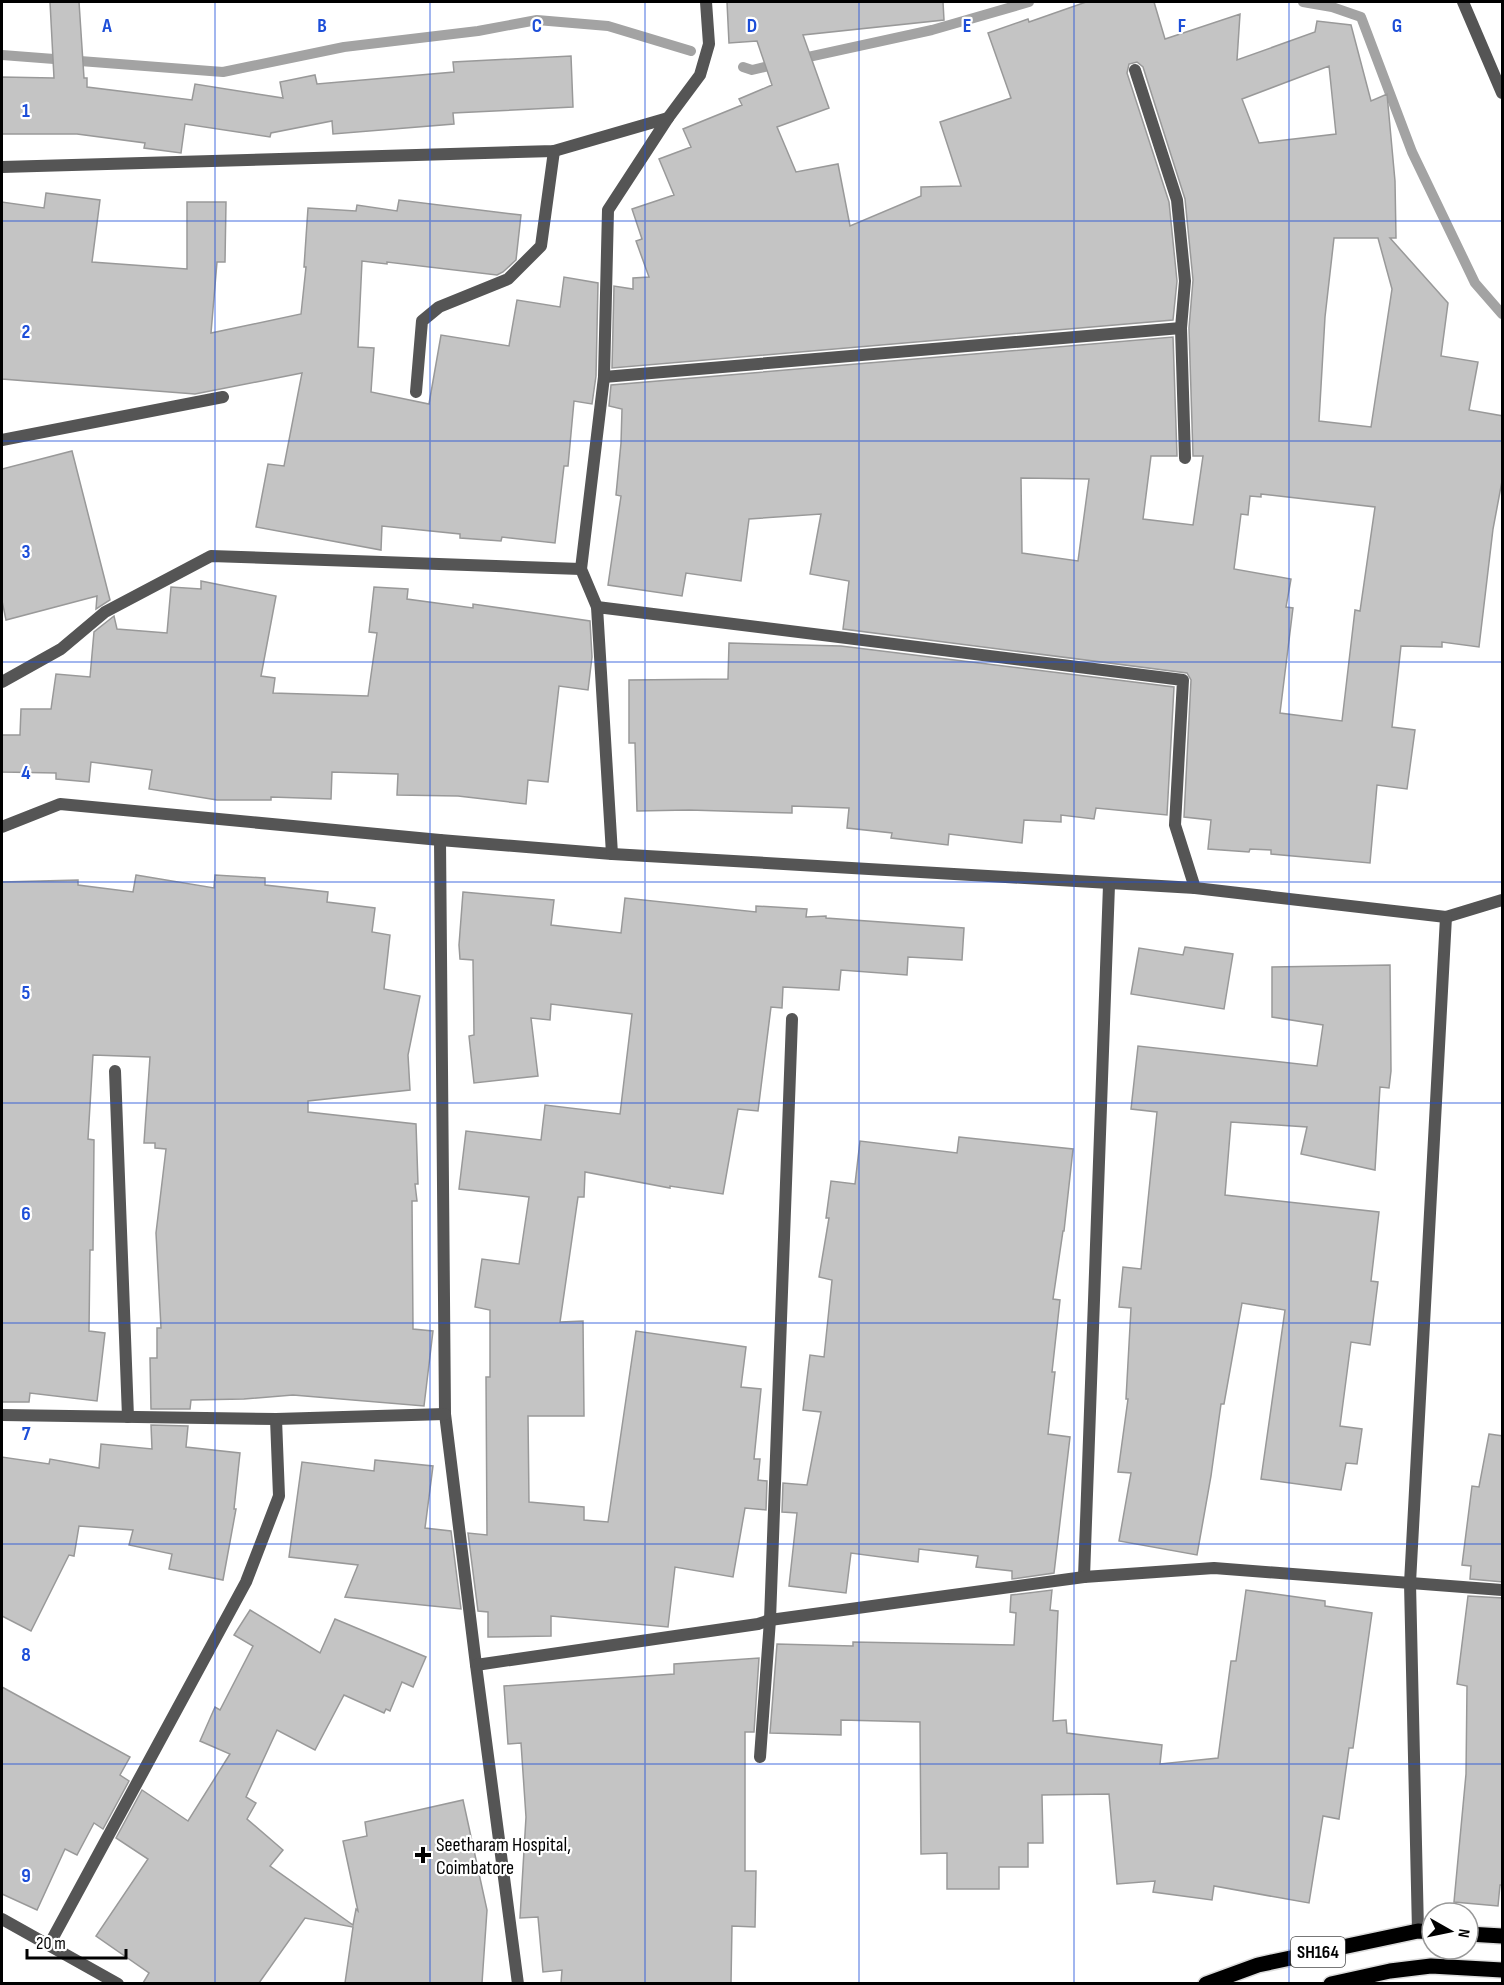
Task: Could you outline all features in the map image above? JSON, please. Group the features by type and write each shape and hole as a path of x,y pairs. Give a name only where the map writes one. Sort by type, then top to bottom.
{"main road":[{"name":"SH164","path":"1206,1983 1258,1965 1420,1932"},
{"path":"1480,1935 1503,1936"},
{"name":"SH164","path":"1331,1983 1390,1971 1431,1966 1503,1970"}],"street":[{"path":"612,854 597,607 581,569 604,377 608,210 668,118 700,75 709,44 706,2"},
{"path":"1463,2 1503,93"},
{"path":"1135,70 1177,200 1185,281 1180,328 1185,459"},
{"path":"2,167 554,151 668,118"},
{"path":"416,392 422,321 439,307 508,279 541,246 554,151"},
{"path":"604,377 1180,328"},
{"path":"2,440 223,397"},
{"path":"2,682 61,649 105,612 212,556 581,569"},
{"path":"597,607 1183,680 1175,825 1196,888"},
{"path":"2,827 60,804 612,854 1109,885 1196,888 1446,917 1503,900"},
{"path":"440,840 445,1414 518,1983"},
{"path":"1084,1577 1109,885"},
{"path":"1424,1901 1410,1583 1446,917"},
{"path":"760,1757 770,1620 792,1019"},
{"path":"115,1071 129,1417"},
{"path":"2,1415 276,1419 445,1414"},
{"path":"49,1945 246,1582 279,1496 276,1419"},
{"path":"476,1665 758,1624 770,1620 1084,1577 1214,1568 1503,1590"},
{"path":"2,1919 118,1983"}],"building":[{"path":"50,2 79,2 84,78 87,78 87,87 192,100 195,84 283,98 280,82 315,75 317,84 454,72 453,62 571,56 573,107 453,113 454,124 333,134 332,121 271,133 270,137 185,124 181,153 144,148 145,143 77,134 2,134 2,77 54,78"},
{"path":"727,2 943,2 944,20 803,35 829,108 777,127 796,172 838,164 850,226 921,196 921,187 961,186 940,122 1011,98 988,33 1028,19 1029,22 1086,2 1154,2 1165,39 1240,14 1237,60 1315,32 1317,21 1351,25 1371,101 1387,94 1395,181 1396,238 1390,238 1448,303 1441,356 1478,362 1469,410 1503,416 1503,476 1493,529 1479,647 1442,642 1442,647 1401,646 1392,727 1415,730 1407,789 1377,785 1370,863 1271,854 1271,850 1250,849 1249,852 1208,849 1211,820 1184,817 1191,680 1187,673 843,629 849,581 810,574 821,514 749,519 741,581 686,573 682,596 608,585 621,496 616,495 622,409 609,406 611,385 1173,337 1177,456 1151,456 1143,519 1193,525 1203,456 1193,456 1189,328 1193,280 1185,199 1143,67 1137,62 1129,64 1127,73 1169,202 1177,281 1173,320 612,368 614,286 633,289 633,278 649,277 636,241 642,239 632,209 674,195 659,159 691,147 683,129 742,105 739,99 772,85 757,41 729,43","holes":["1329,66 1336,134 1259,143 1242,99","1334,238 1378,238 1392,289 1371,427 1319,421 1325,317","1021,478 1089,479 1078,561 1022,553","1261,494 1375,507 1360,611 1355,610 1342,721 1280,713 1293,608 1286,607 1291,579 1234,569 1241,514 1248,515 1250,496 1261,497"]},
{"path":"46,193 100,200 92,262 187,269 187,202 226,202 225,262 217,262 211,333 301,314 306,267 304,267 308,208 356,211 357,205 397,211 399,200 521,215 516,260 497,275 362,261 358,347 374,348 371,392 429,404 441,335 509,346 517,300 560,307 564,277 598,283 596,376 592,404 574,401 568,466 564,466 555,543 502,537 501,541 460,538 460,534 382,526 381,550 256,527 268,464 284,466 302,373 195,394 2,379 2,202 44,208"},
{"path":"72,451 110,600 96,609 97,596 6,620 2,601 2,469"},
{"path":"201,581 276,596 261,676 275,678 273,693 368,696 377,633 369,632 374,587 408,589 407,599 473,608 473,604 590,621 592,657 588,690 559,686 548,782 528,780 526,804 458,796 397,795 398,774 332,772 331,799 271,797 271,800 217,800 149,789 152,770 91,762 89,782 56,779 56,773 2,772 2,735 20,735 21,709 51,709 56,674 90,677 94,632 114,616 117,629 167,633 171,587 201,589"},
{"path":"729,643 841,646 1174,687 1167,815 1096,808 1094,819 1061,815 1061,822 1024,820 1022,843 949,834 948,845 891,838 892,833 847,828 849,808 792,806 792,813 637,811 635,743 629,743 629,680 728,679"},
{"path":"136,875 214,888 215,875 265,878 265,885 328,892 327,902 375,908 372,932 390,935 384,989 420,996 408,1055 410,1090 308,1101 308,1112 416,1124 418,1184 415,1184 417,1201 412,1201 413,1329 433,1331 424,1406 293,1395 191,1400 190,1409 151,1409 150,1358 157,1358 157,1328 161,1328 156,1233 166,1149 155,1148 155,1143 144,1143 150,1057 93,1055 88,1139 94,1140 93,1250 90,1250 89,1331 105,1333 97,1401 30,1393 29,1402 2,1402 2,882 78,880 78,885 133,892"},
{"path":"463,892 554,900 551,925 621,933 625,898 756,912 756,906 807,909 806,917 826,916 826,918 964,928 962,960 908,957 907,975 841,970 839,990 783,987 782,1008 771,1007 758,1111 738,1109 723,1194 670,1186 670,1188 585,1172 584,1197 578,1197 560,1322 583,1321 584,1416 528,1416 529,1502 584,1507 584,1520 608,1522 636,1331 746,1347 741,1387 761,1389 754,1459 760,1459 758,1480 767,1481 766,1510 745,1508 733,1577 675,1567 668,1627 551,1616 551,1636 488,1637 488,1612 478,1611 468,1533 487,1535 486,1377 490,1377 490,1310 475,1307 482,1259 519,1264 529,1197 459,1189 466,1131 541,1140 545,1105 620,1114 632,1014 551,1004 550,1020 531,1018 538,1076 474,1083 469,1036 474,1035 473,960 460,959 459,945"},
{"path":"1185,947 1233,954 1224,1009 1131,994 1139,948 1183,955"},
{"path":"1390,965 1391,1071 1389,1088 1380,1087 1375,1170 1301,1154 1307,1127 1231,1122 1225,1195 1379,1212 1371,1281 1378,1282 1370,1345 1351,1342 1340,1426 1362,1429 1357,1464 1346,1463 1341,1490 1261,1479 1285,1310 1242,1303 1224,1404 1221,1404 1197,1555 1119,1541 1131,1473 1118,1472 1128,1399 1126,1399 1131,1308 1119,1307 1123,1267 1141,1269 1157,1112 1131,1109 1138,1046 1317,1066 1323,1025 1272,1017 1272,967"},
{"path":"959,1137 1073,1149 1064,1231 1053,1299 1060,1300 1048,1434 1070,1437 1054,1573 1012,1579 1012,1571 976,1567 978,1556 919,1549 918,1562 851,1553 846,1593 789,1586 797,1513 782,1512 783,1483 807,1485 821,1412 803,1410 810,1355 824,1357 832,1280 819,1277 829,1218 826,1218 831,1181 855,1184 860,1141 957,1153"},
{"path":"151,1425 188,1426 186,1447 240,1453 234,1509 236,1509 223,1580 169,1569 172,1554 129,1545 133,1530 79,1526 74,1556 69,1555 31,1631 2,1616 2,1457 49,1464 50,1459 99,1468 101,1444 152,1449"},
{"path":"1489,1434 1503,1436 1503,1582 1470,1579 1471,1566 1462,1565 1472,1486 1479,1487"},
{"path":"375,1460 433,1466 425,1528 451,1531 461,1609 345,1597 358,1565 289,1557 302,1462 374,1471"},
{"path":"1052,1590 1050,1610 1058,1611 1053,1721 1066,1720 1067,1733 1162,1745 1160,1764 1218,1758 1231,1661 1236,1661 1246,1590 1325,1601 1325,1606 1372,1613 1353,1748 1349,1748 1339,1819 1323,1816 1309,1903 1214,1886 1212,1900 1153,1892 1155,1881 1117,1884 1109,1794 1042,1795 1043,1843 1028,1843 1028,1867 999,1867 999,1889 947,1889 947,1853 921,1854 920,1722 841,1720 841,1735 770,1733 777,1644 853,1646 853,1642 1014,1645 1016,1613 1010,1612 1011,1595"},
{"path":"1468,1596 1503,1598 1503,1885 1500,1885 1498,1906 1480,1904 1480,1901 1454,1901 1466,1774 1467,1686 1457,1684"},
{"path":"250,1610 320,1653 335,1619 426,1657 413,1687 402,1682 390,1711 386,1709 384,1713 344,1695 315,1750 277,1730 246,1797 256,1803 247,1819 283,1850 270,1866 353,1925 356,1909 358,1911 343,1841 367,1836 365,1822 463,1800 487,1910 482,1983 345,1983 353,1927 305,1918 259,1983 143,1983 149,1973 96,1936 148,1859 116,1838 142,1790 188,1821 230,1754 200,1741 215,1707 220,1710 253,1646 234,1635"},
{"path":"759,1658 754,1732 745,1732 745,1871 756,1871 755,1927 732,1926 731,1983 561,1983 562,1970 543,1972 538,1917 520,1918 526,1817 521,1743 508,1744 504,1686 674,1674 674,1664"},
{"path":"2,1687 130,1757 120,1775 129,1781 103,1829 94,1823 77,1855 65,1849 37,1910 2,1894"}],"waterway":[{"path":"799,59 932,30 1029,2"},
{"path":"1303,2 1332,7 1361,17 1412,152 1475,283 1502,314"},
{"path":"2,55 223,72 344,47 478,31 537,20 608,26 691,51"},
{"path":"743,67 752,70 778,64"}],"place":[{"name":"Seetharam Hospital, Coimbatore","path":"423,1855"}]}
